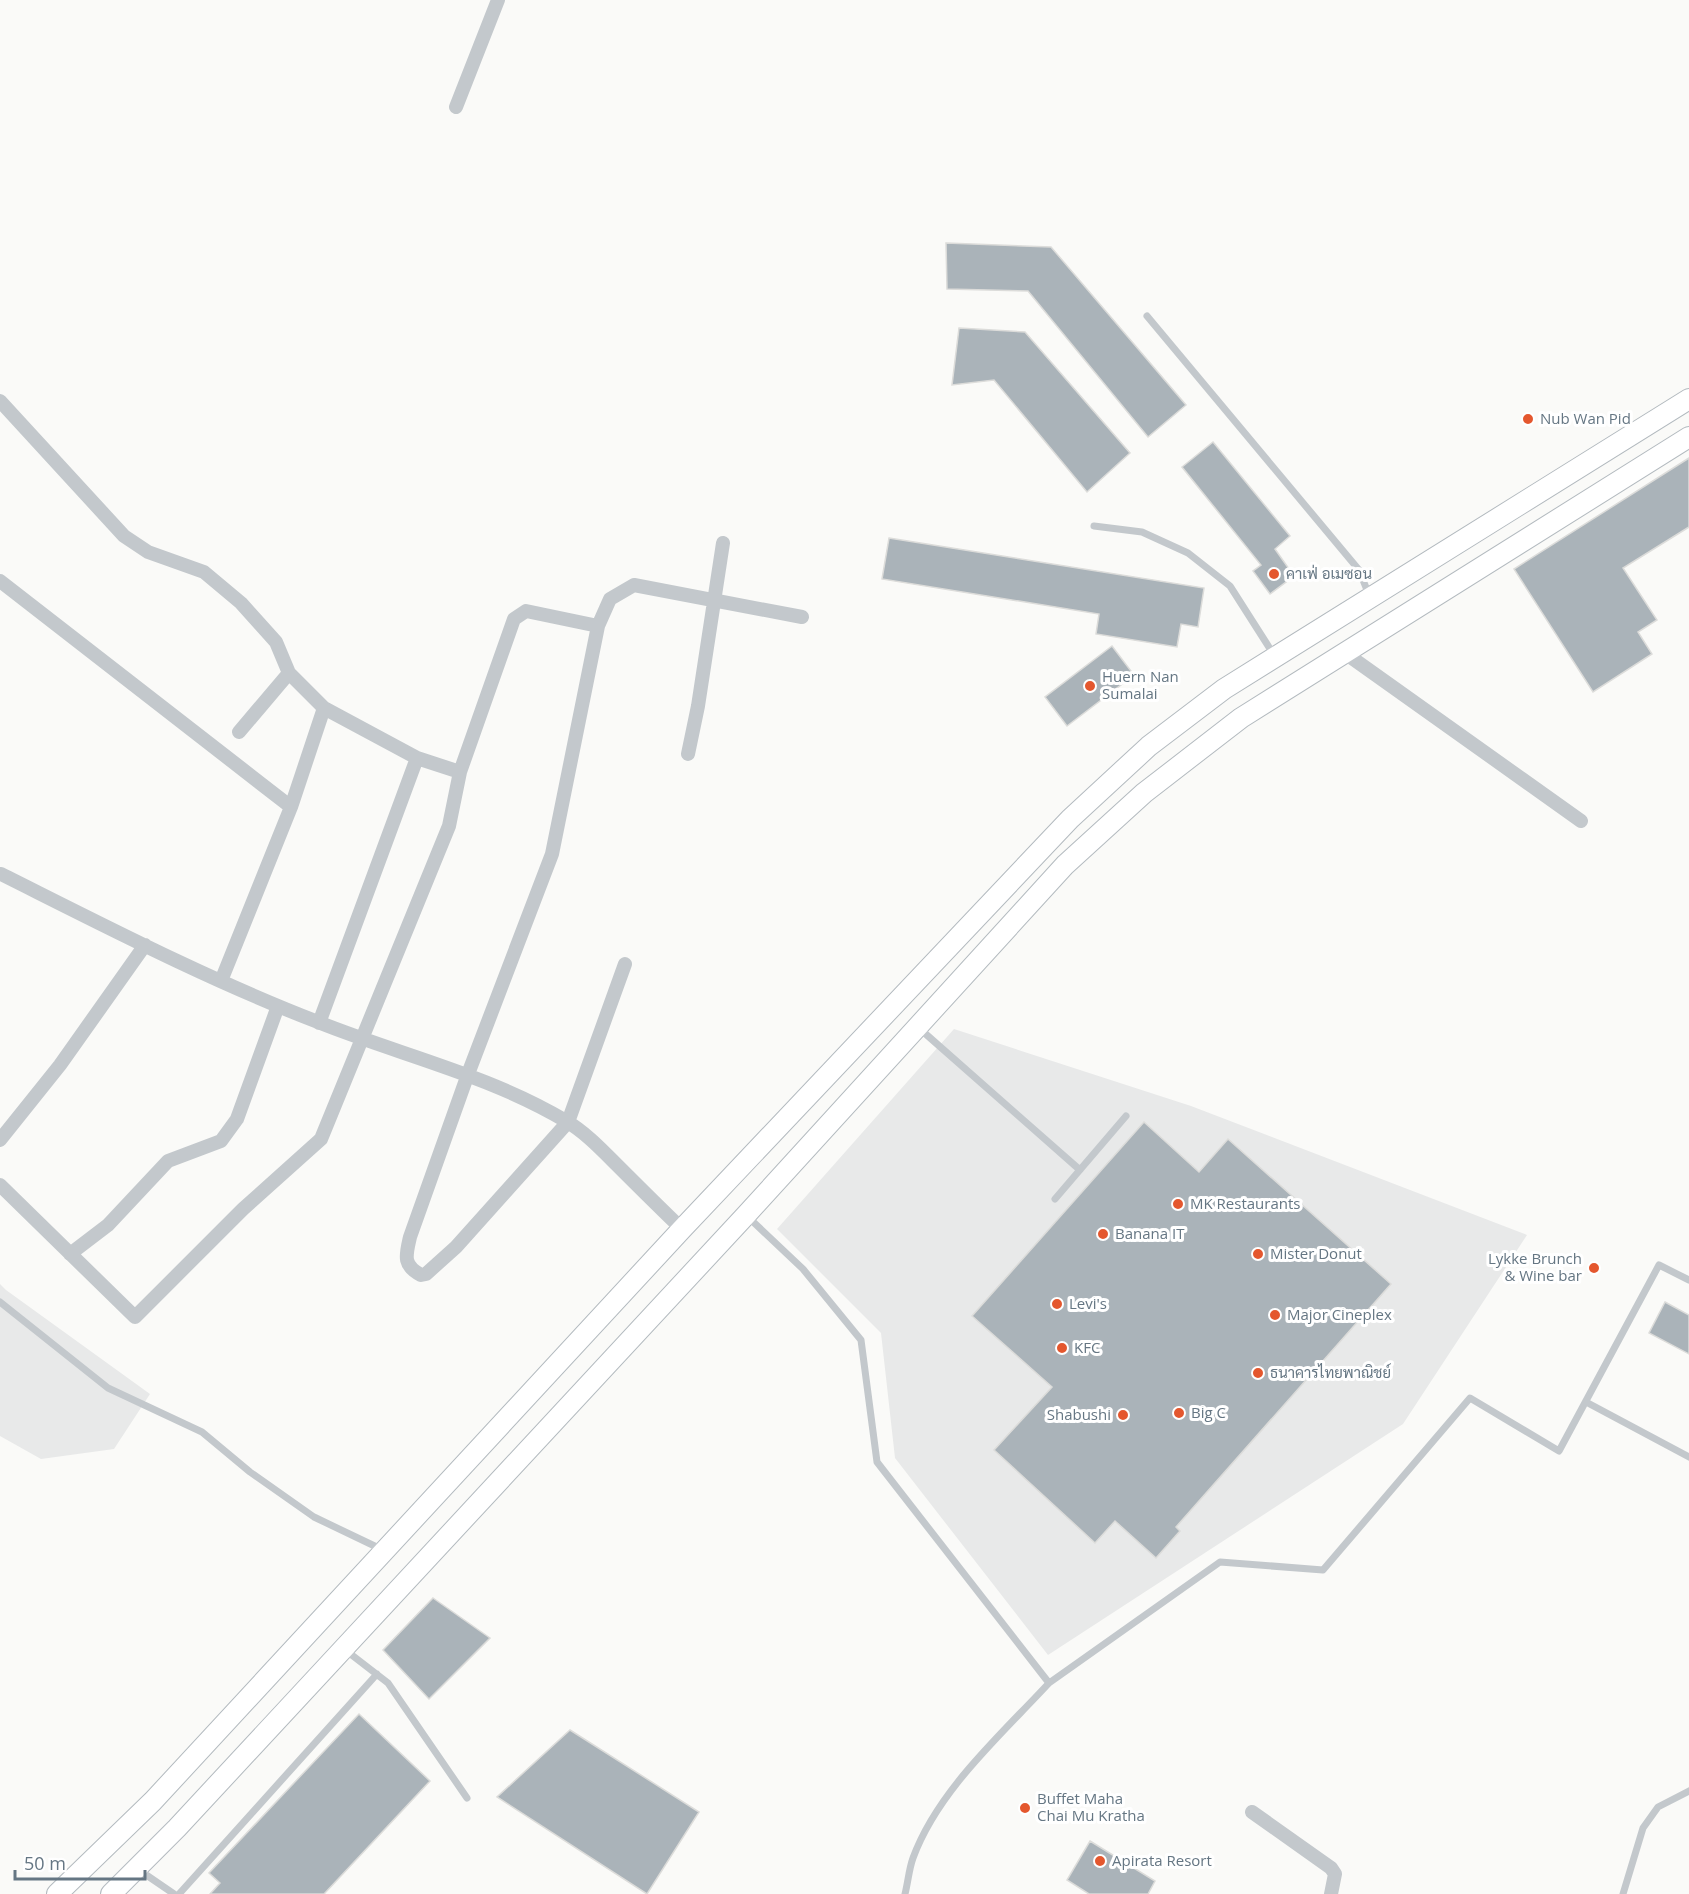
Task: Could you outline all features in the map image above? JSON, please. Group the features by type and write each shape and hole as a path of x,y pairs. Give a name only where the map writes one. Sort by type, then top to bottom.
{"main road":[{"path":"57,1894 153,1801 682,1229 1043,847 1097,793 1174,726 1224,689 1689,399"},
{"path":"111,1894 137,1869 746,1215 1065,865 1118,814 1218,735 1689,437"}],"street":[{"path":"456,107 498,0"},
{"path":"0,401 124,536 148,552 204,572 241,603 276,642 289,673 324,708 417,758 460,772"},
{"path":"688,754 698,705 723,543"},
{"path":"0,581 291,807"},
{"path":"625,964 568,1122 456,1247 426,1274 421,1275 414,1271 408,1264 406,1256 410,1237 468,1074 552,854 598,626 610,599 634,585 802,617"},
{"path":"0,1185 135,1317 243,1209 321,1139 449,826 460,772 514,619 526,611 598,626"},
{"path":"1345,653 1581,821"},
{"path":"239,732 289,673"},
{"path":"221,981 291,807 324,708"},
{"path":"319,1023 417,758"},
{"path":"1,874 145,945 278,1006 363,1039 468,1074 568,1122 596,1144 682,1229"},
{"path":"0,1140 60,1065 145,945"},
{"path":"70,1254 108,1226 168,1161 221,1141 237,1119 278,1006"},
{"path":"1252,1812 1331,1868 1335,1874 1335,1882 1331,1894"}],"lane":[{"path":"1147,316 1359,570 1370,597"},
{"path":"1094,526 1142,532 1188,553 1230,586 1275,657"},
{"path":"918,1027 1080,1170"},
{"path":"1055,1200 1126,1116"},
{"path":"746,1215 803,1269 861,1340 877,1462 1049,1683"},
{"path":"905,1894 912,1859 931,1820 963,1776 1049,1683 1221,1562 1323,1570 1470,1398 1559,1451 1659,1265 1689,1280"},
{"path":"0,1302 108,1388 202,1432 250,1472 314,1517 385,1551"},
{"path":"1586,1402 1689,1457"},
{"path":"342,1648 388,1683 467,1798"},
{"path":"178,1894 377,1674"},
{"path":"1623,1894 1643,1828 1658,1807 1689,1791"},
{"path":"137,1869 174,1894"}],"shaded area":[{"path":"954,1029 1191,1106 1527,1235 1403,1424 1048,1655 895,1458 881,1333 777,1229"},
{"path":"0,1284 150,1394 114,1449 41,1459 0,1436"}],"building":[{"path":"946,243 1051,247 1186,405 1148,437 1028,291 947,289"},
{"path":"959,328 1025,332 1130,453 1087,492 994,380 952,385"},
{"path":"1213,442 1290,536 1275,549 1294,576 1270,594 1253,571 1261,565 1182,467"},
{"path":"1689,458 1689,527 1623,568 1657,620 1638,632 1652,654 1593,692 1514,569"},
{"path":"889,538 1204,588 1198,627 1181,624 1177,647 1096,634 1099,614 882,579"},
{"name":"Huern Nan Sumalai","path":"1112,646 1134,675 1067,726 1045,697"},
{"name":"Big C","path":"1144,1122 1199,1172 1228,1139 1391,1284 1176,1527 1180,1531 1156,1558 1115,1521 1095,1543 994,1450 1052,1387 972,1316"},
{"path":"1665,1302 1689,1315 1689,1354 1649,1333"},
{"path":"433,1598 490,1638 429,1699 383,1650"},
{"path":"359,1714 430,1781 324,1894 210,1894 220,1883 209,1873"},
{"path":"570,1730 699,1812 647,1894 497,1797"},
{"name":"Apirata Resort","path":"1090,1841 1155,1881 1148,1894 1089,1894 1067,1880"}],"place":[{"name":"Nub Wan Pid","path":"1528,419"},
{"name":"คาเฟ่ อเมซอน","path":"1274,574"},
{"name":"Huern Nan Sumalai","path":"1090,686"},
{"name":"MK Restaurants","path":"1178,1204"},
{"name":"Banana IT","path":"1103,1234"},
{"name":"Mister Donut","path":"1258,1254"},
{"name":"Lykke Brunch & Wine bar","path":"1594,1268"},
{"name":"Levi's","path":"1057,1304"},
{"name":"Major Cineplex","path":"1275,1315"},
{"name":"KFC","path":"1062,1348"},
{"name":"ธนาคารไทยพาณิชย์","path":"1258,1373"},
{"name":"Big C","path":"1179,1413"},
{"name":"Shabushi","path":"1123,1415"},
{"name":"Buffet Maha Chai Mu Kratha","path":"1025,1808"},
{"name":"Apirata Resort","path":"1100,1861"}]}
